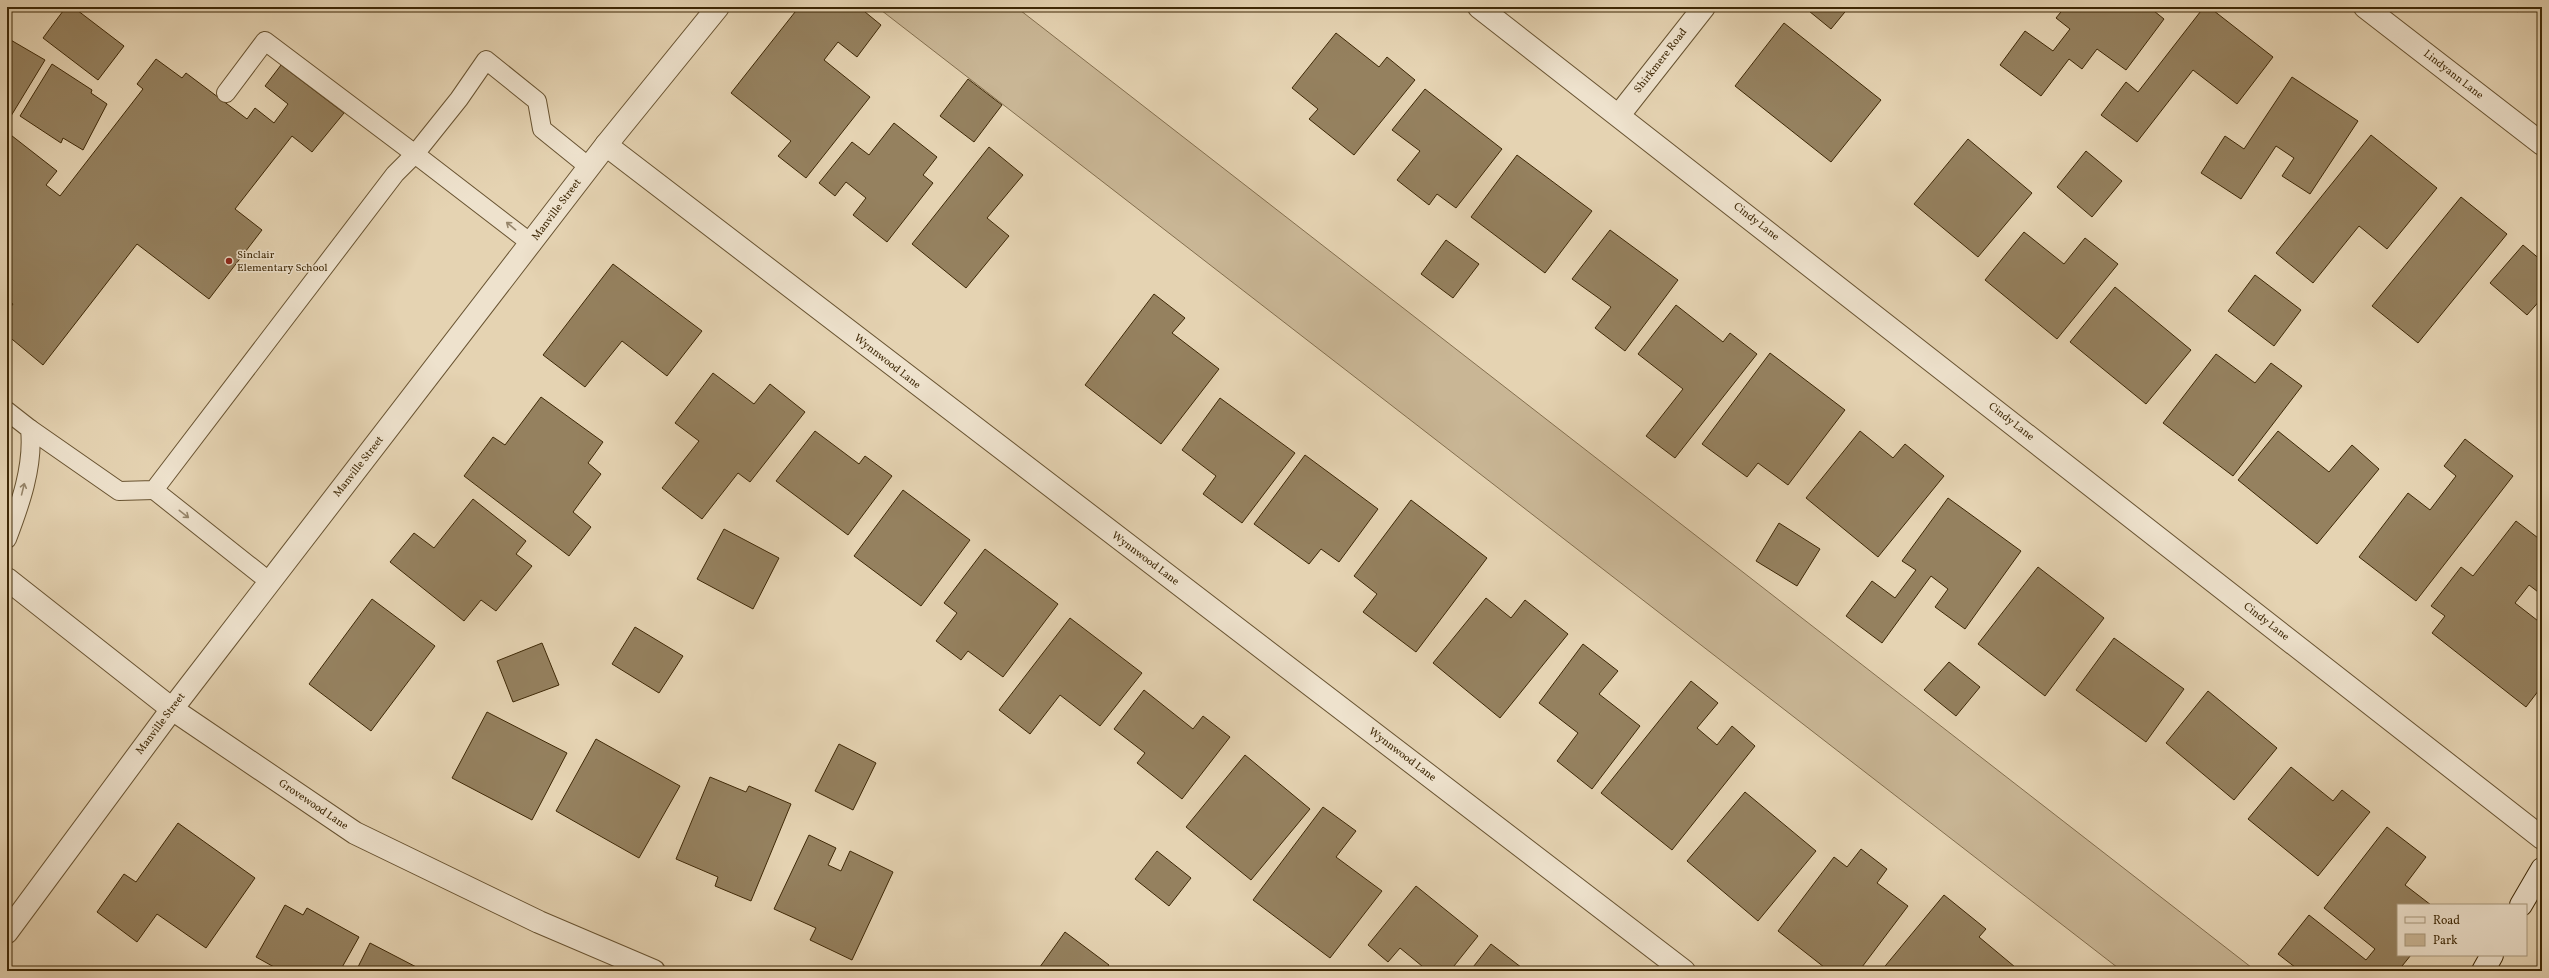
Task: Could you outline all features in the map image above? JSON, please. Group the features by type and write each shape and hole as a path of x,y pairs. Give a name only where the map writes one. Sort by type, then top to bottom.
{"street":[{"name":"Manville Street","path":"7,932 172,709 532,244 606,145 718,7"},
{"name":"Cindy Lane","path":"1479,7 2542,838"},
{"name":"Shirkmere Road","path":"1619,115 1704,7"},
{"name":"Lindyann Lane","path":"2365,7 2542,144"},
{"name":"Wynnwood Lane","path":"606,145 1684,971"},
{"name":"Grovewood Lane","path":"7,580 172,709 355,833 539,922 654,971"},
{"path":"2522,904 2542,869"},
{"path":"2483,971 2491,956"}],"lane":[{"path":"226,93 266,41 489,209 532,244"},
{"path":"154,490 396,174 415,154 459,99 486,60 537,101 542,129 589,167"},
{"path":"7,411 30,429 119,491 154,490 270,582"},
{"path":"7,539 16,517 32,451 30,429"}],"green space":[{"path":"877,7 1016,7 2256,971 2122,971"}],"building":[{"path":"66,7 73,7 124,46 98,80 43,38"},
{"path":"799,7 859,7 881,25 857,57 838,42 824,60 870,97 806,178 778,156 791,141 731,93"},
{"path":"1804,7 1849,7 1831,29"},
{"path":"2065,7 2149,7 2164,19 2126,70 2097,49 2082,69 2069,59 2041,96 2000,65 2025,31 2053,51 2070,29 2056,18"},
{"path":"2204,7 2209,7 2273,57 2237,104 2193,70 2137,142 2101,115 2126,82 2138,92"},
{"path":"2512,7 2523,7 2518,12"},
{"path":"1784,23 1881,100 1831,162 1735,86"},
{"path":"1336,33 1379,67 1387,57 1415,80 1354,155 1309,119 1318,109 1292,88"},
{"path":"9,39 45,60 11,116 7,114"},
{"path":"156,59 182,78 186,73 247,119 255,108 274,123 288,104 265,86 281,65 344,113 312,152 292,136 235,209 262,230 209,299 137,244 43,365 7,335 7,312 13,304 7,300 7,132 57,171 46,185 60,196 143,89 137,84"},
{"path":"52,64 92,90 91,93 107,104 83,150 63,138 61,143 20,116"},
{"path":"2292,77 2358,121 2310,194 2282,176 2294,158 2276,146 2241,199 2201,173 2225,136 2244,149"},
{"path":"968,79 1002,105 974,142 940,116"},
{"path":"1425,89 1502,149 1456,208 1437,194 1429,205 1397,180 1420,151 1392,130"},
{"path":"894,123 937,157 923,175 933,183 887,242 853,215 866,198 846,182 835,196 819,183 852,142 869,155"},
{"path":"2371,135 2437,188 2387,249 2359,226 2313,283 2276,253"},
{"path":"1968,139 2032,193 1978,257 1914,204"},
{"path":"989,147 1023,175 987,218 1009,236 966,288 912,244"},
{"path":"2086,151 2122,181 2092,217 2057,187"},
{"path":"1517,155 1592,211 1545,273 1471,217"},
{"path":"2461,197 2507,234 2418,343 2372,306"},
{"path":"1610,230 1678,280 1625,351 1595,328 1611,307 1572,279"},
{"path":"2024,232 2064,264 2085,238 2118,264 2057,339 1985,280"},
{"path":"1446,240 1479,264 1453,298 1421,274"},
{"path":"2523,245 2542,261 2542,298 2527,315 2490,283"},
{"path":"613,264 702,331 667,376 622,341 585,387 543,355"},
{"path":"2255,275 2301,310 2274,346 2228,311"},
{"path":"2115,287 2191,350 2146,404 2070,342"},
{"path":"1154,294 1185,318 1172,333 1219,369 1161,444 1085,385"},
{"path":"1676,305 1723,342 1730,333 1757,354 1675,458 1646,436 1683,389 1638,354"},
{"path":"1770,353 1845,410 1788,485 1758,463 1747,477 1702,444"},
{"path":"2216,354 2255,383 2271,363 2302,386 2233,476 2163,423"},
{"path":"713,373 754,404 770,384 805,412 750,482 738,473 702,519 662,488 699,441 675,423"},
{"path":"541,397 603,442 588,463 601,474 573,512 591,527 569,556 464,476 493,437 505,445"},
{"path":"1220,398 1295,453 1242,523 1203,494 1216,476 1182,450"},
{"path":"2542,423 2542,438 2538,437"},
{"path":"815,431 859,464 865,456 892,476 848,535 776,481"},
{"path":"1860,431 1893,458 1905,444 1944,476 1878,557 1806,498"},
{"path":"2278,431 2329,472 2352,445 2379,469 2317,544 2238,480"},
{"path":"2465,439 2513,476 2416,601 2359,557 2408,493 2430,510 2456,476 2444,466"},
{"path":"1305,455 1378,509 1339,562 1321,549 1309,564 1254,524"},
{"path":"903,490 970,540 921,606 854,556"},
{"path":"1948,498 2021,551 1965,629 1935,607 1948,589 1931,576 1882,643 1846,616 1872,581 1895,598 1916,570 1902,561"},
{"path":"473,499 526,541 516,554 532,566 496,611 481,600 464,621 390,562 414,533 434,548"},
{"path":"1411,500 1487,558 1416,652 1363,612 1377,594 1354,576"},
{"path":"2516,521 2542,541 2542,595 2529,585 2515,603 2542,624 2542,686 2526,707 2432,633 2445,616 2431,606 2461,567 2473,576"},
{"path":"1779,523 1820,549 1797,586 1756,561"},
{"path":"724,529 779,558 753,609 697,579"},
{"path":"985,549 1058,604 1003,677 968,651 961,660 936,641 957,613 944,603"},
{"path":"2038,567 2104,618 2045,696 1978,644"},
{"path":"1486,598 1511,618 1525,600 1568,634 1500,718 1433,663"},
{"path":"372,599 435,646 371,731 309,684"},
{"path":"1070,618 1142,673 1100,726 1060,695 1030,734 999,710"},
{"path":"635,627 683,656 659,693 612,664"},
{"path":"2114,638 2184,689 2146,742 2076,690"},
{"path":"542,643 559,685 513,702 497,661"},
{"path":"1583,644 1618,671 1599,694 1640,726 1592,789 1557,761 1578,733 1539,703"},
{"path":"1949,662 1980,687 1956,716 1924,690"},
{"path":"1691,681 1718,703 1697,728 1717,745 1732,726 1755,746 1672,850 1601,793"},
{"path":"1144,690 1193,729 1203,716 1230,737 1182,799 1137,763 1145,753 1114,729"},
{"path":"2208,691 2277,748 2234,800 2166,743"},
{"path":"487,712 567,753 532,820 452,778"},
{"path":"596,739 680,786 639,858 556,811"},
{"path":"839,744 876,763 853,810 815,791"},
{"path":"1245,755 1310,809 1251,880 1186,827"},
{"path":"2291,767 2333,801 2342,790 2370,812 2318,876 2248,819"},
{"path":"710,777 746,792 749,786 791,804 751,901 715,886 718,877 676,859"},
{"path":"1745,792 1816,851 1758,921 1687,861"},
{"path":"1323,807 1356,831 1336,857 1382,891 1330,958 1253,900"},
{"path":"178,823 255,878 206,948 157,914 137,942 97,912 124,874 136,882"},
{"path":"2387,827 2426,857 2405,885 2430,904 2397,904 2397,956 2410,956 2398,971 2300,971 2278,954 2309,915 2366,960 2375,949 2324,908"},
{"path":"809,835 836,848 828,865 841,871 850,851 893,872 852,960 810,940 816,928 774,909"},
{"path":"1861,849 1887,869 1877,883 1908,906 1859,971 1829,971 1778,931 1834,857 1847,867"},
{"path":"1157,851 1191,878 1169,906 1135,879"},
{"path":"1416,886 1478,936 1450,971 1428,971 1400,948 1388,962 1368,945"},
{"path":"1944,895 1986,929 1979,937 2015,967 2012,971 1881,971"},
{"path":"285,905 303,915 307,908 359,937 340,971 272,971 274,967 256,957"},
{"path":"1065,932 1109,965 1105,971 1037,971"},
{"path":"370,943 424,971 356,971"},
{"path":"1491,944 1526,971 1470,971"}],"place":[{"name":"Sinclair Elementary School","path":"229,261"}]}
